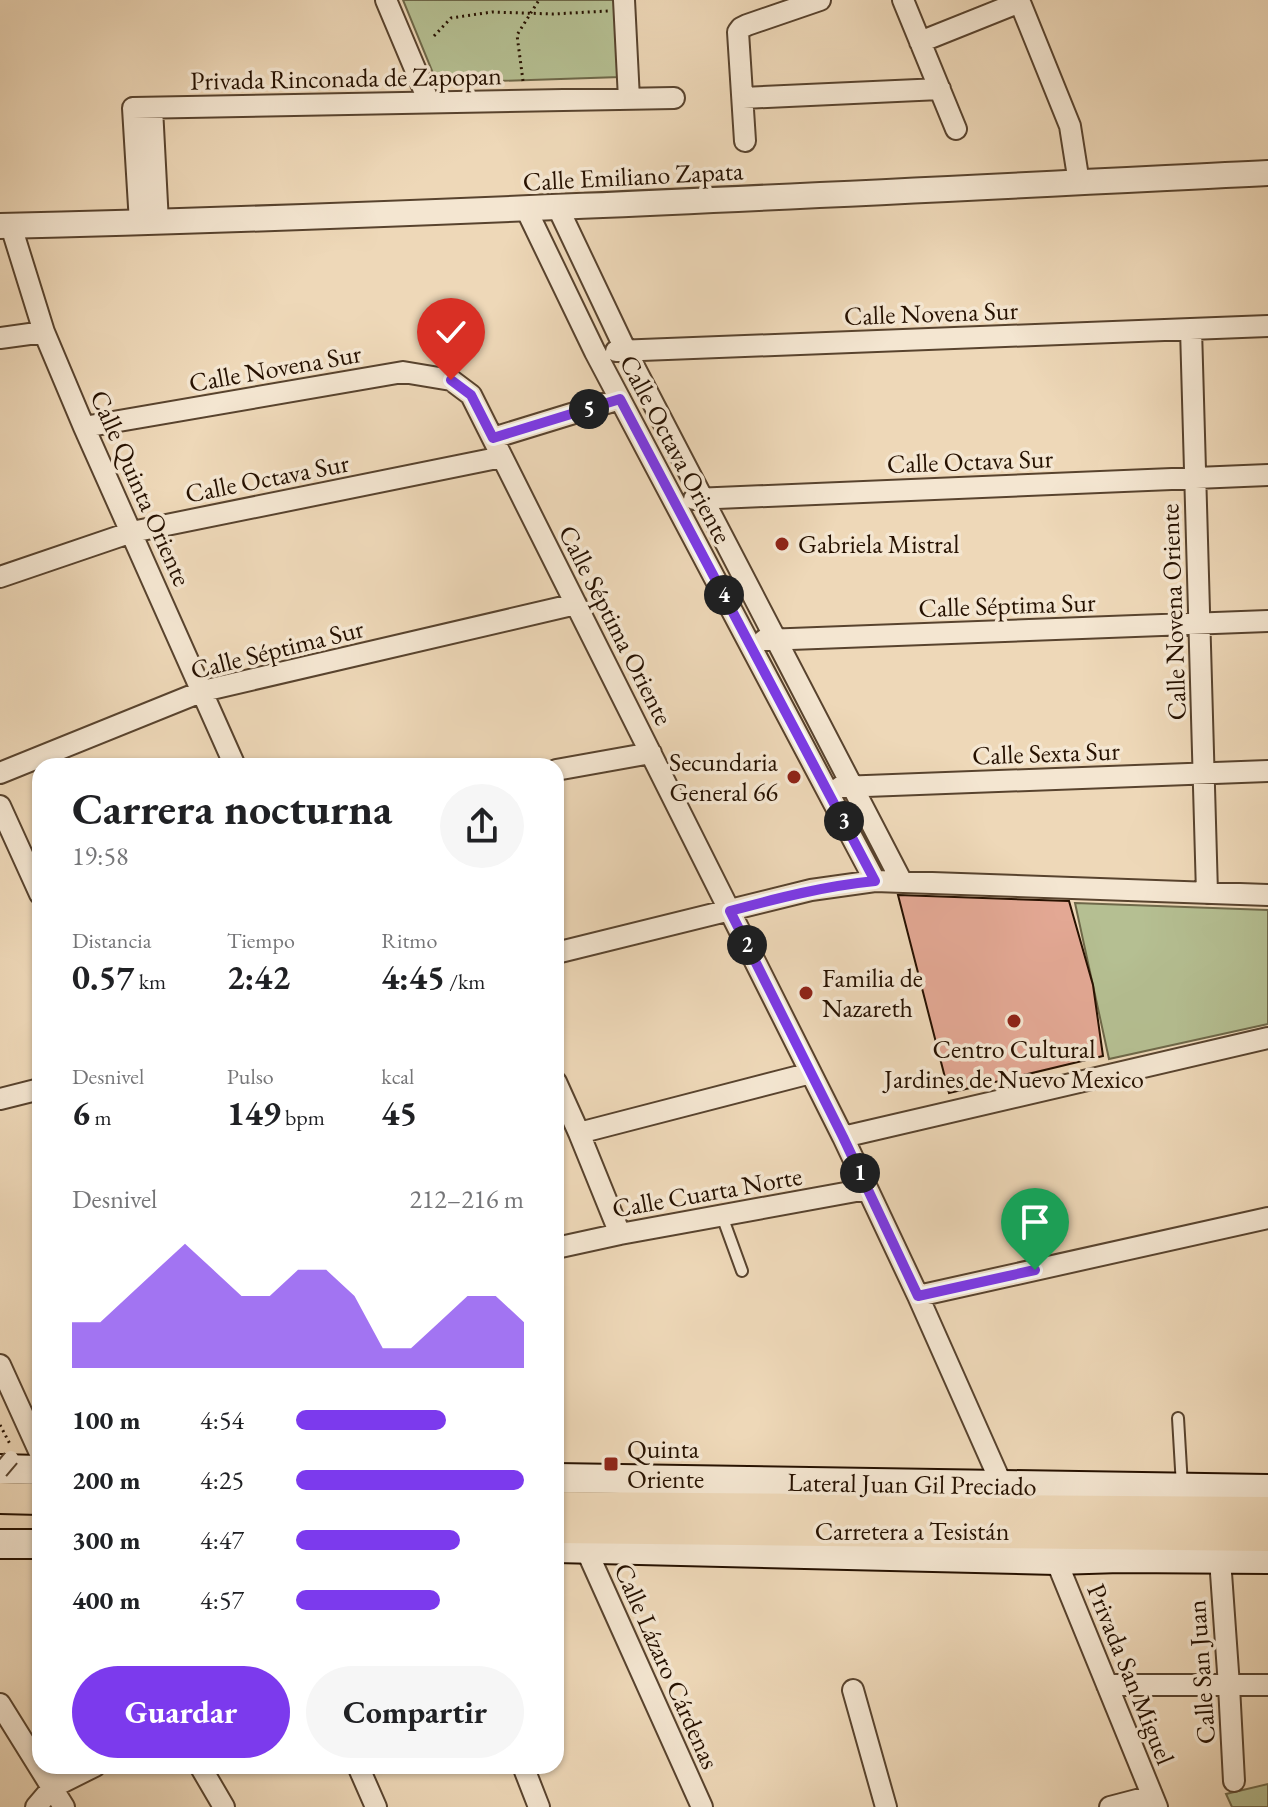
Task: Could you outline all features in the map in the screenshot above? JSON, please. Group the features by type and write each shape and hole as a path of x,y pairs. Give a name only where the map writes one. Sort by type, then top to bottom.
{"main road":[{"path":"5,1461 32,1468"},
{"name":"Lateral Juan Gil Preciado","path":"564,1478 1268,1489"},
{"path":"0,1498 32,1499"},
{"name":"Carretera a Tesistán","path":"564,1507 1268,1512"},
{"path":"0,1518 32,1519"},
{"name":"Carretera a Tesistán","path":"564,1528 1268,1536"},
{"path":"0,1544 32,1544"},
{"path":"564,1548 1056,1560 1268,1559"}],"street":[{"path":"386,0 429,102"},
{"path":"745,141 738,32 741,28 820,0"},
{"path":"903,0 956,129"},
{"path":"918,37 995,0"},
{"path":"918,37 1019,1 1070,126 1079,183"},
{"path":"624,5 629,99"},
{"path":"743,98 940,89"},
{"name":"Privada Rinconada de Zapopan","path":"149,223 143,108 674,98"},
{"name":"Calle Emiliano Zapata","path":"5,226 558,208 1268,173"},
{"name":"Calle Octava Oriente","path":"558,208 626,351 902,882"},
{"name":"Calle Octava Oriente","path":"526,209 595,352 875,881"},
{"name":"Calle Quinta Oriente","path":"5,226 44,332 84,427 232,758"},
{"name":"Calle Novena Sur","path":"595,352 1268,326"},
{"name":"Calle Novena Oriente","path":"1191,329 1207,893"},
{"path":"0,338 44,332"},
{"name":"Calle Novena Sur","path":"84,427 403,372 451,380 471,395"},
{"name":"Calle Séptima Oriente","path":"471,395 843,1137 1002,1485"},
{"path":"493,438 620,399"},
{"name":"Calle Octava Sur","path":"0,577 132,532 502,457"},
{"name":"Calle Octava Sur","path":"674,500 1268,475"},
{"name":"Calle Séptima Sur","path":"37,758 203,691 576,604"},
{"name":"Calle Séptima Sur","path":"748,641 1268,621"},
{"path":"564,769 651,753"},
{"name":"Calle Séptima Sur","path":"0,773 32,760"},
{"name":"Calle Sexta Sur","path":"826,787 1268,771"},
{"path":"0,806 32,876"},
{"path":"564,951 811,890 875,881 1268,895"},
{"path":"843,1137 1268,1038"},
{"path":"579,1133 811,1073"},
{"path":"0,1099 32,1091"},
{"path":"564,1100 620,1234"},
{"name":"Calle Cuarta Norte","path":"564,1246 867,1189"},
{"path":"918,1296 1268,1218"},
{"path":"0,1365 32,1435"},
{"name":"Calle Lázaro Cárdenas","path":"585,1547 702,1807"},
{"name":"Calle San Juan","path":"1220,1559 1234,1781"},
{"name":"Privada San Miguel","path":"1056,1560 1155,1802"},
{"path":"1107,1685 1268,1685"},
{"path":"853,1690 886,1807"},
{"path":"0,1704 32,1754"},
{"path":"45,1774 64,1807"},
{"path":"36,1807 53,1787 79,1774"},
{"path":"205,1774 224,1807"},
{"path":"362,1774 376,1807"},
{"path":"526,1774 539,1807"},
{"path":"1110,1807 1155,1802"}],"lane":[{"path":"722,1216 742,1271"},
{"path":"1178,1418 1182,1488"}],"path":[{"path":"525,101 517,35 539,0"},
{"path":"434,36 451,18 492,12 530,13 624,5"},
{"path":"0,1425 5,1461"}],"green space":[{"path":"403,0 616,0 620,77 437,83"},
{"path":"1075,903 1268,910 1268,1024 1109,1059"},
{"path":"1268,1784 1268,1807 1232,1807 1226,1794"}],"building":[{"name":"Centro Cultural Jardines de Nuevo Mexico","path":"898,895 1069,901 1093,985 1103,1056 949,1093"}],"place":[{"name":"Gabriela Mistral","path":"782,544"},
{"name":"Secundaria General 66","path":"794,777"},
{"name":"Familia de Nazareth","path":"806,993"},
{"name":"Centro Cultural Jardines de Nuevo Mexico","path":"1014,1021"},
{"name":"Quinta Oriente","path":"611,1464"}],"route":[{"path":"451,380 471,395 493,438 620,399 875,881 811,890 730,911 918,1296 1035,1270"}]}
